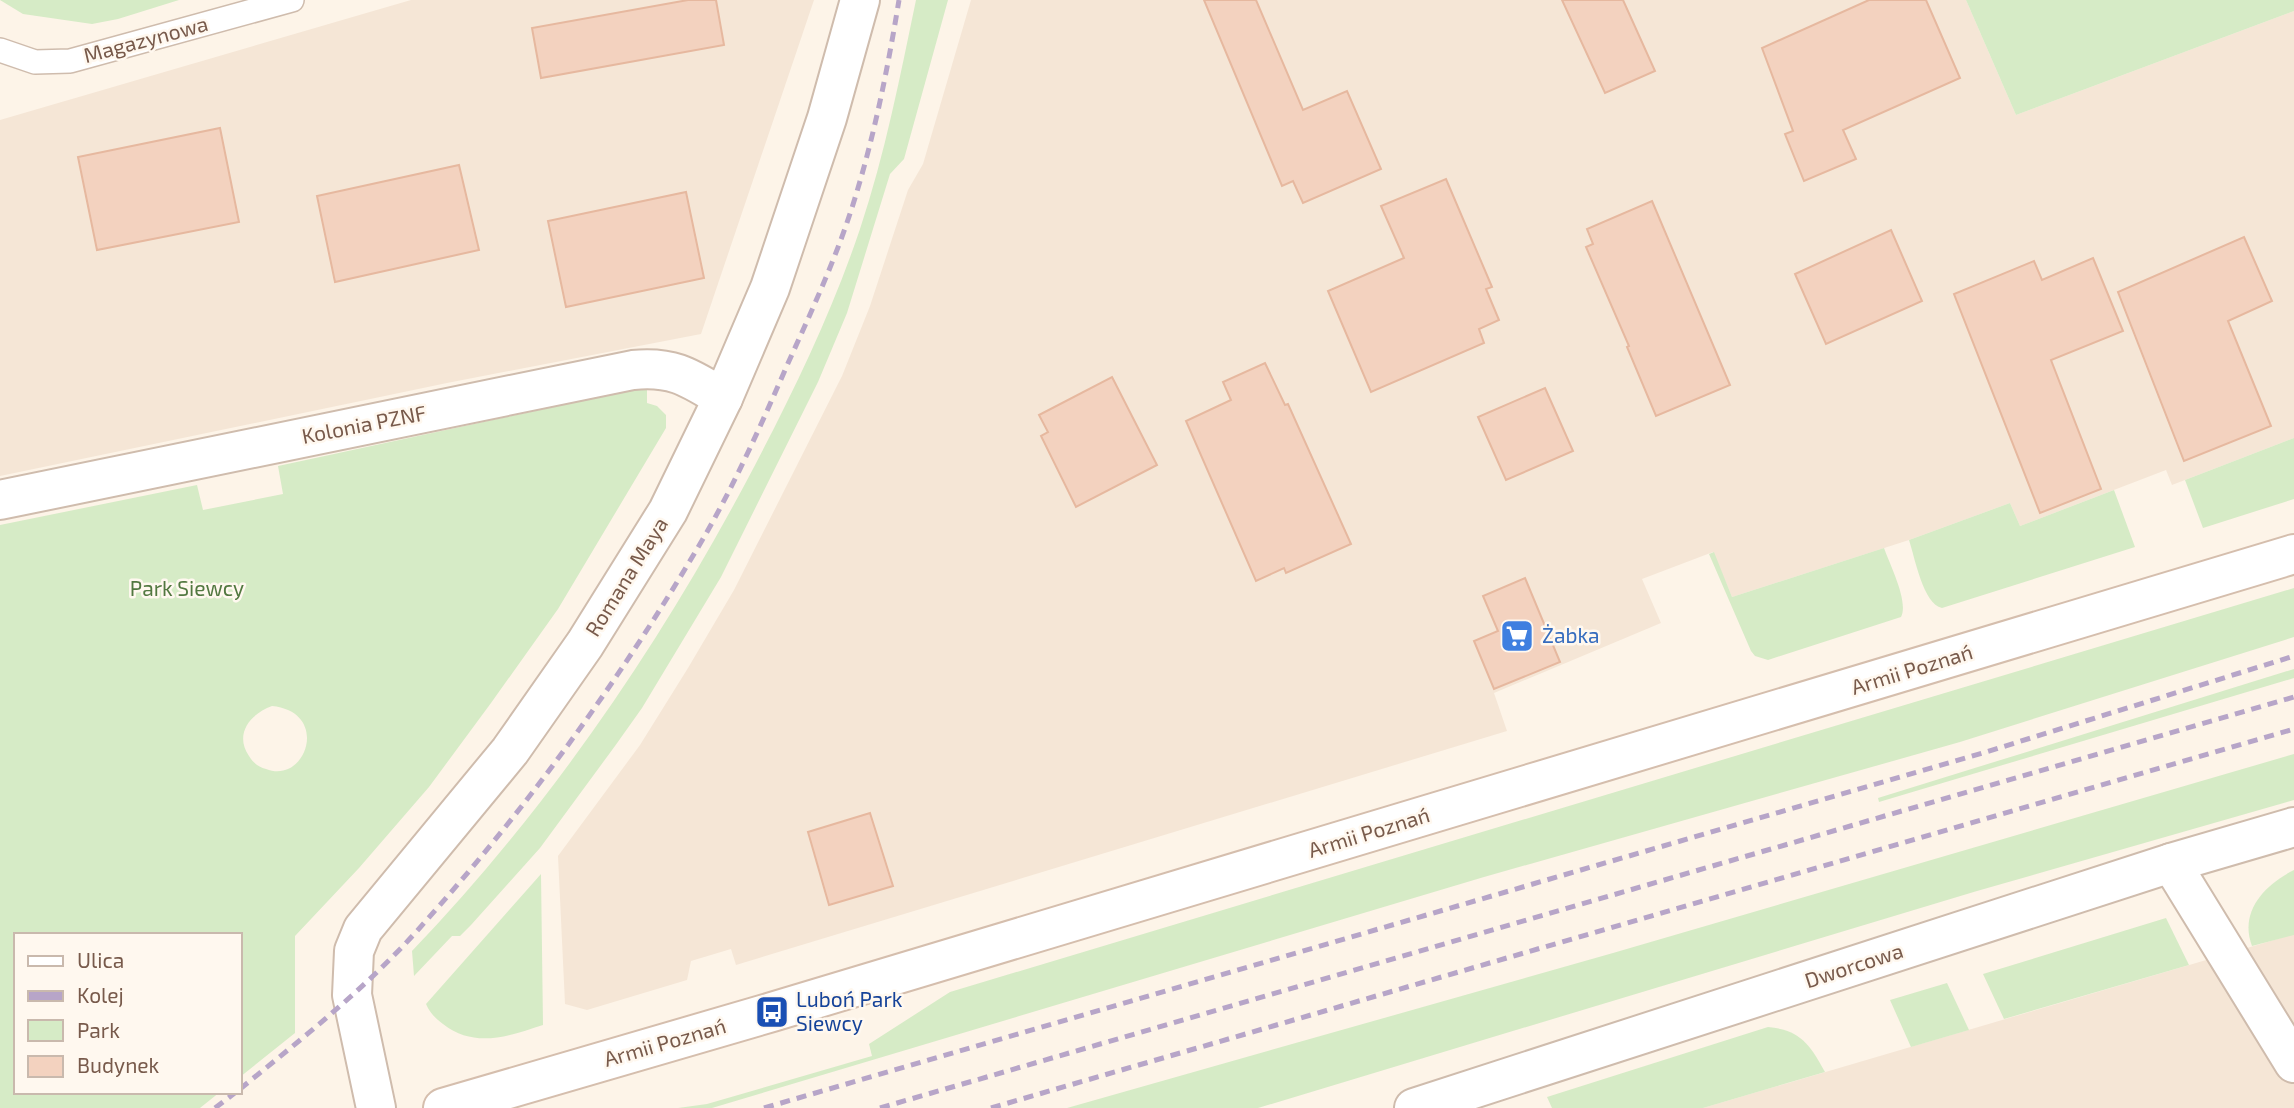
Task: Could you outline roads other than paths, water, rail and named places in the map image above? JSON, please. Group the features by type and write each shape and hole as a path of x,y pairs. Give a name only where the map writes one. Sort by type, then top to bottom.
{"street":[{"name":"Romana Maya","path":"376,1108 352,995 354,951 363,929 510,751 585,644 668,511 723,398 770,288 805,188 860,0"},
{"name":"Kolonia PZNF","path":"0,500 633,370 663,369 676,372 723,398"},
{"name":"Armii Poznań","path":"443,1108 772,1012 2294,554"},
{"name":"Dworcowa","path":"1415,1108 2171,863 2294,827"},
{"path":"2171,863 2294,1063"}],"lane":[{"name":"Magazynowa","path":"0,50 8,55 35,62 70,61 292,0"}],"railway":[{"path":"242,1087 336,1010 381,968 462,879 535,789 604,695 697,549 757,433 841,240 875,124 899,0"},
{"path":"764,1108 1986,752 2294,656"},
{"path":"880,1108 2294,697"},
{"path":"991,1108 2294,729"},
{"path":"215,1108 233,1094"}],"place":[{"name":"Żabka","path":"1517,636"},
{"name":"Luboń Park Siewcy","path":"772,1012"}],"park label":[{"name":"Park Siewcy","path":"187,589"}]}
